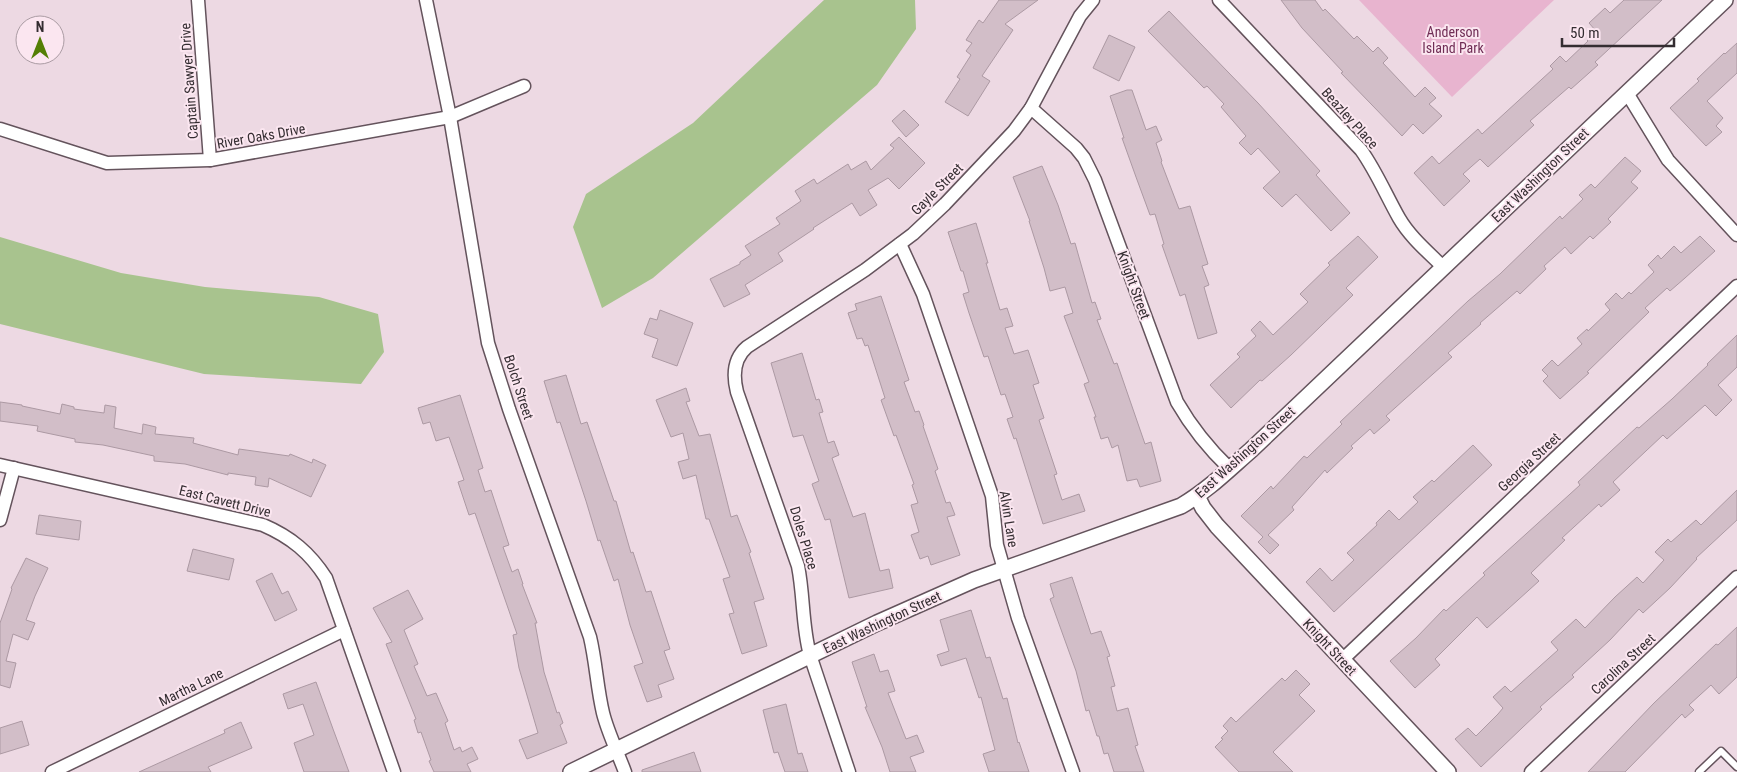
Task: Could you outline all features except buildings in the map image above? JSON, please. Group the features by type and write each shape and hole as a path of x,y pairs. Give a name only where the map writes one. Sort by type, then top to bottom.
{"street":[{"name":"Captain Sawyer Drive","path":"198,0 210,160"},
{"name":"Bolch Street","path":"426,0 450,118 488,344 509,409 590,636 596,664 597,685 604,715 624,772"},
{"name":"Gayle Street","path":"747,347 865,270 900,244 945,204 1014,131 1031,108 1080,16 1093,0"},
{"name":"Beazley Place","path":"1219,0 1361,150 1379,178 1400,219 1413,237 1443,267"},
{"name":"East Washington Street","path":"571,772 877,623 1004,569 1181,506 1197,496 1230,469 1725,0"},
{"name":"River Oaks Drive","path":"0,129 107,163 210,160 450,118 524,86"},
{"path":"1627,93 1668,160 1737,235"},
{"name":"Knight Street","path":"1031,108 1068,139 1084,158 1095,180 1177,402 1205,444 1230,469"},
{"name":"Alvin Lane","path":"900,244 923,294 992,496 997,545 1018,618 1073,772"},
{"name":"Georgia Street","path":"1342,660 1737,286"},
{"name":"Doles Place","path":"747,347 742,351 736,365 734,379 798,566 803,588 802,615 806,640 849,772"},
{"name":"East Cavett Drive","path":"0,465 263,525 296,543 314,560 326,578 394,772"},
{"path":"0,520 14,468"},
{"name":"Knight Street","path":"1197,496 1203,508 1217,526 1448,772"},
{"name":"Carolina Street","path":"1530,772 1737,577"},
{"name":"Martha Lane","path":"52,772 344,630"}],"lane":[{"path":"1699,772 1722,751 1737,767"}],"green space":[{"name":"Anderson Island Park","path":"1359,0 1554,0 1452,97"}],"shaded area":[{"path":"824,0 915,0 916,29 877,85 653,278 602,308 573,227 586,194 693,123"},
{"path":"0,237 121,273 205,287 319,297 378,314 384,352 361,384 204,374 0,324"}]}
